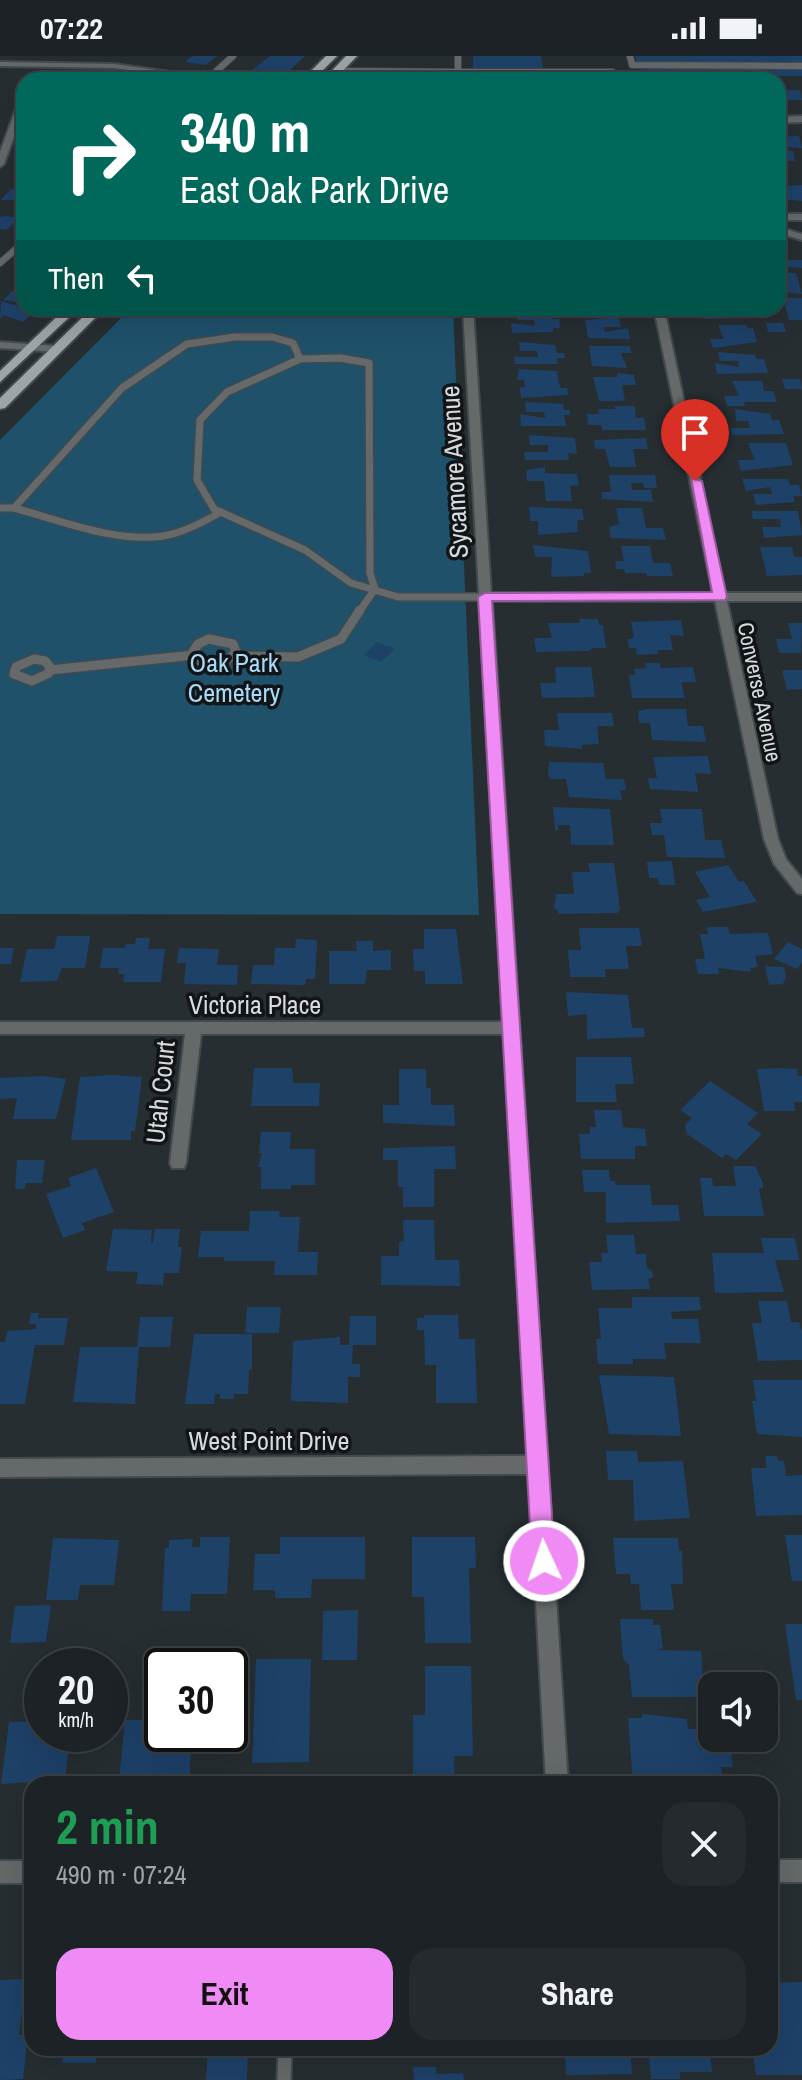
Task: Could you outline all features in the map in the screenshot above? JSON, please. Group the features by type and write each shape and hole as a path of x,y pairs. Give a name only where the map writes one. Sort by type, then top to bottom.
{"main road":[{"path":"315,72 332,56"},
{"path":"337,71 352,56"},
{"path":"0,378 64,316"},
{"path":"0,405 91,316"}],"street":[{"path":"0,64 35,68 114,66 145,72"},
{"path":"0,164 16,120"},
{"name":"Sycamore Avenue","path":"468,316 557,1776"},
{"name":"Converse Avenue","path":"661,316 771,839 779,861 802,889"},
{"path":"0,345 57,349"},
{"path":"485,597 802,597"},
{"name":"Victoria Place","path":"0,1028 510,1028"},
{"name":"Utah Court","path":"178,1163 194,1028"},
{"name":"West Point Drive","path":"0,1468 538,1465"},
{"path":"778,1871 802,1871"},
{"path":"0,1872 24,1872"}],"lane":[{"path":"216,72 233,56"},
{"path":"458,56 458,72"},
{"path":"630,56 632,65 802,66"},
{"path":"337,71 612,72"},
{"path":"0,263 16,249"},
{"path":"14,508 122,388 187,344 235,337 272,337 293,343 300,359"},
{"path":"375,589 370,573 369,363 340,358 300,359 227,392 200,420 197,480 214,509 305,550 351,583 398,597 485,597"},
{"path":"0,508 14,508 110,531 161,537 194,527 221,512"},
{"path":"50,670 194,655 206,664 219,665 234,656 298,657 341,639 375,589"},
{"path":"194,655 198,644 209,639 233,644 234,656"},
{"path":"284,2080 285,2056"}],"green space":[{"name":"Oak Park Cemetery","path":"123,316 453,316 479,915 0,914 0,440"}],"building":[{"path":"192,56 217,56 206,65 185,62"},
{"path":"270,56 305,56 288,72 252,70"},
{"path":"473,56 541,56 543,69 473,69"},
{"path":"635,56 802,56 802,64 637,64"},
{"path":"641,69 802,69 802,76 786,76 786,72 642,72"},
{"path":"786,90 800,90 802,100 786,100"},
{"path":"799,136 802,148 786,147 786,137"},
{"path":"786,151 793,151 795,161 786,161"},
{"path":"802,185 802,201 786,200 786,186"},
{"path":"11,189 16,189 16,200 1,200"},
{"path":"0,217 16,217 16,221 6,230 0,229"},
{"path":"786,254 788,260 802,260 802,268 786,267"},
{"path":"786,273 796,273 802,294 786,292"},
{"path":"16,288 16,302 3,300"},
{"path":"786,298 802,298 802,320 789,320"},
{"path":"1,301 16,306 16,316 29,316 23,322 4,315 0,319"},
{"path":"517,316 551,316 552,319 559,319 560,328 553,328 553,332 512,333 511,323 535,326 534,320 517,320"},
{"path":"703,316 753,318 703,319"},
{"path":"619,317 621,327 604,327 605,332 628,328 630,339 588,338 585,320"},
{"path":"766,323 783,323 786,332 768,332"},
{"path":"718,325 753,328 757,342 713,348 710,339 724,339"},
{"path":"519,342 555,345 557,353 564,353 565,358 557,358 558,364 515,364 514,357 538,357 537,351 520,351"},
{"path":"589,346 630,346 631,353 621,353 627,368 592,366"},
{"path":"718,352 755,355 756,359 764,359 768,373 717,374 715,363 739,367 738,361 720,361"},
{"path":"519,369 557,371 559,384 561,388 567,388 568,395 521,398 520,387 525,387 524,380 517,380"},
{"path":"618,373 634,375 636,385 622,385 625,401 599,401 593,377 617,377"},
{"path":"782,379 800,379 802,389 785,389"},
{"path":"732,381 762,381 764,391 773,391 777,402 744,402 745,406 727,406 724,396 739,396"},
{"path":"525,402 563,404 564,410 570,410 570,415 564,415 566,426 521,426 520,414 545,418 544,412 526,412"},
{"path":"614,406 635,406 636,418 644,418 646,430 602,430 601,425 588,425 587,414 599,414 598,409 615,409"},
{"path":"735,409 770,414 772,420 779,420 784,434 733,435 730,428 750,428 748,421 736,421"},
{"path":"529,435 575,438 577,454 568,453 569,460 525,460 524,452 548,452 548,445 530,445"},
{"path":"646,438 648,449 633,449 636,467 610,467 605,449 595,449 594,440"},
{"path":"748,443 786,443 793,465 741,471 738,460 755,460"},
{"path":"545,467 545,473 577,474 579,485 570,486 572,501 546,501 544,481 527,481 526,470"},
{"path":"609,475 655,475 657,488 644,488 643,483 631,483 632,490 651,490 653,502 602,499 602,492 611,492"},
{"path":"742,479 788,479 790,485 799,485 802,496 793,496 795,502 756,505 753,494 772,494 770,487 746,491"},
{"path":"529,507 582,509 584,520 577,520 578,532 538,535 538,521 530,521"},
{"path":"616,508 642,508 646,528 663,528 666,540 611,538 609,527 619,524"},
{"path":"751,511 798,511 802,535 764,538 762,527 781,527 780,519 753,519"},
{"path":"533,545 588,551 591,573 551,577 552,557 535,557"},
{"path":"621,546 650,546 653,563 670,563 673,576 647,576 646,573 625,573 624,569 616,569 615,561 624,561"},
{"path":"760,547 792,547 794,557 802,557 802,575 767,576"},
{"path":"579,619 598,619 599,625 603,625 606,648 536,652 534,638 552,638 548,623 580,623"},
{"path":"681,620 684,636 670,635 673,650 637,655 636,648 629,648 627,639 634,638 631,622"},
{"path":"788,623 802,623 801,653 779,653 776,639 792,639"},
{"path":"377,642 395,649 381,662 364,655"},
{"path":"645,663 660,663 661,668 693,667 696,682 681,682 685,698 632,698 629,675 635,675 634,669 646,668"},
{"path":"555,667 591,667 595,697 542,698 540,683 556,683"},
{"path":"782,670 802,670 802,689 787,690"},
{"path":"686,709 688,726 703,726 706,742 652,740 650,723 639,723 638,711"},
{"path":"557,713 612,713 614,726 597,726 599,744 582,745 582,749 545,746 544,730 559,730"},
{"path":"708,756 711,774 695,773 698,792 650,789 648,778 657,778 653,757"},
{"path":"549,762 603,763 606,779 624,779 626,790 620,790 622,800 569,797 566,779 551,779 548,776"},
{"path":"553,807 610,809 614,845 571,845 570,825 558,825 558,830 555,830"},
{"path":"660,809 702,809 705,840 721,840 725,858 667,857 664,835 652,835 650,823 662,823"},
{"path":"672,861 675,885 659,885 658,878 649,878 647,862"},
{"path":"588,863 614,863 620,910 617,913 558,914 554,909 556,894 574,894 572,872 590,872"},
{"path":"728,865 739,882 744,881 757,902 703,912 696,900 710,897 695,872"},
{"path":"707,927 728,927 730,934 768,933 773,954 755,956 758,967 750,968 751,972 718,968 719,974 698,974 695,959 705,959 700,934 708,934"},
{"path":"579,928 639,928 642,946 626,946 629,969 605,969 606,977 570,977 568,950 581,950"},
{"path":"424,929 456,929 463,984 425,984 425,971 414,971 413,949 424,949"},
{"path":"57,936 90,936 85,968 62,968 57,981 20,982 27,949 54,949"},
{"path":"136,938 150,938 148,949 165,949 161,982 123,982 124,974 118,974 119,968 100,968 103,948 125,948 126,944 135,944"},
{"path":"296,939 317,940 315,979 306,979 305,985 251,984 253,965 274,965 275,948 295,948"},
{"path":"356,941 373,941 373,951 391,950 391,970 367,970 365,984 329,984 329,951 357,951"},
{"path":"788,942 802,949 802,963 797,969 774,959"},
{"path":"0,948 14,948 11,964 0,964"},
{"path":"179,948 219,949 217,965 238,965 237,985 184,984 186,963 177,963"},
{"path":"765,966 784,967 786,977 783,984 769,985"},
{"path":"566,992 628,995 632,1028 644,1028 645,1037 587,1039 587,1014 568,1016"},
{"path":"576,1057 631,1057 634,1084 615,1084 617,1102 576,1102"},
{"path":"254,1068 292,1068 293,1083 320,1083 319,1106 251,1106"},
{"path":"399,1069 426,1069 426,1088 431,1088 431,1105 454,1105 455,1126 383,1123 383,1105 399,1105"},
{"path":"757,1069 797,1069 798,1076 802,1076 802,1102 794,1102 795,1111 764,1111"},
{"path":"42,1076 66,1079 56,1119 13,1119 17,1098 0,1099 0,1078"},
{"path":"80,1077 142,1077 131,1140 71,1140"},
{"path":"710,1081 758,1113 747,1124 762,1134 736,1160 726,1154 722,1158 687,1134 685,1125 692,1118 680,1110"},
{"path":"594,1110 621,1110 623,1127 645,1129 647,1146 635,1146 635,1159 581,1159 579,1134 590,1134 590,1127 596,1127"},
{"path":"261,1132 291,1132 290,1149 315,1149 315,1185 261,1189 261,1167 258,1167 262,1153 259,1153"},
{"path":"455,1146 456,1169 434,1169 434,1207 403,1207 403,1187 398,1187 398,1160 383,1160 383,1148"},
{"path":"17,1160 45,1160 42,1183 26,1183 25,1189 15,1189"},
{"path":"733,1166 755,1166 763,1183 763,1188 759,1188 764,1216 704,1216 700,1178 712,1178 713,1186 736,1186"},
{"path":"96,1168 114,1212 82,1223 85,1230 63,1238 46,1194 71,1186 68,1178"},
{"path":"582,1170 609,1170 610,1181 615,1181 616,1185 650,1185 652,1205 678,1205 680,1221 606,1223 606,1192 584,1192"},
{"path":"250,1211 280,1211 279,1217 300,1217 298,1252 318,1252 317,1275 274,1275 275,1261 224,1261 224,1257 198,1257 201,1231 249,1231"},
{"path":"403,1220 434,1220 435,1260 459,1260 460,1286 381,1285 381,1256 399,1256 399,1242 404,1241"},
{"path":"113,1229 152,1230 153,1243 155,1229 180,1229 178,1247 182,1247 179,1273 164,1273 163,1285 136,1284 138,1272 106,1271"},
{"path":"606,1235 634,1235 636,1254 646,1254 647,1268 652,1271 653,1277 648,1279 650,1289 592,1290 589,1262 602,1262 601,1253 608,1253"},
{"path":"761,1238 795,1238 799,1260 775,1260 784,1292 715,1293 712,1253 764,1253"},
{"path":"632,1297 699,1297 701,1310 671,1312 672,1319 698,1319 701,1343 664,1343 666,1359 633,1359 633,1364 598,1364 596,1339 601,1339 598,1308 632,1308"},
{"path":"758,1301 787,1301 791,1322 799,1322 802,1331 802,1360 758,1361 752,1323 762,1323"},
{"path":"247,1307 281,1307 279,1333 245,1333"},
{"path":"31,1313 39,1313 38,1318 68,1318 64,1345 35,1345 25,1404 0,1404 0,1342 5,1342 7,1331 36,1329 36,1324 29,1324"},
{"path":"424,1315 458,1315 459,1339 475,1339 477,1403 436,1403 436,1365 425,1365 424,1330 417,1330 417,1318 424,1318"},
{"path":"350,1316 376,1316 376,1345 353,1345 352,1364 360,1364 360,1377 348,1377 348,1403 291,1401 293,1341 340,1337 340,1345 349,1345"},
{"path":"140,1317 173,1317 170,1347 139,1347 135,1404 73,1402 80,1347 137,1347"},
{"path":"194,1334 252,1334 248,1394 234,1394 234,1399 220,1399 220,1394 215,1394 214,1404 185,1404"},
{"path":"599,1375 674,1377 681,1436 609,1434"},
{"path":"753,1380 802,1380 802,1437 757,1434 752,1401 756,1401"},
{"path":"606,1451 637,1451 638,1462 683,1461 690,1518 634,1521 633,1480 608,1480"},
{"path":"766,1456 777,1456 778,1461 784,1461 786,1476 802,1475 802,1515 756,1516 751,1468 766,1468"},
{"path":"785,1535 802,1535 802,1581 792,1581"},
{"path":"200,1537 230,1537 227,1594 191,1594 190,1611 162,1611 165,1548 169,1548 169,1540 193,1539 192,1547 200,1547"},
{"path":"280,1537 365,1537 365,1579 312,1579 311,1598 275,1598 275,1590 253,1590 255,1554 280,1554"},
{"path":"412,1537 475,1537 476,1568 469,1568 471,1643 425,1643 424,1597 412,1597"},
{"path":"53,1538 119,1540 114,1585 80,1585 78,1600 46,1600"},
{"path":"613,1538 678,1538 679,1551 682,1551 683,1584 671,1584 674,1610 641,1610 639,1584 631,1584 630,1574 616,1574"},
{"path":"51,1605 46,1642 10,1643 15,1606"},
{"path":"358,1610 357,1660 322,1660 323,1611"},
{"path":"620,1619 653,1619 653,1625 660,1625 663,1648 656,1650 701,1651 703,1672 698,1672 698,1697 632,1697 629,1665 623,1659"},
{"path":"785,1624 802,1624 802,1700 796,1700"},
{"path":"256,1659 311,1659 309,1762 252,1763"},
{"path":"425,1666 471,1666 473,1756 454,1756 455,1776 413,1776 413,1715 425,1715"},
{"path":"642,1714 687,1719 688,1729 698,1729 698,1752 731,1752 733,1767 721,1767 722,1776 632,1776 628,1718 642,1718"},
{"path":"128,1720 144,1720 144,1752 191,1752 189,1776 119,1776 122,1752 128,1752"},
{"path":"9,1722 24,1722 24,1752 68,1752 65,1776 24,1776 24,1783 1,1784"},
{"path":"24,1979 19,2035 24,2035 23,2079 0,2080 0,1980"},
{"path":"802,1982 802,2075 756,2075 753,2056 778,2056 778,1983"},
{"path":"63,2056 96,2056 96,2063 62,2063"},
{"path":"208,2056 248,2056 247,2080 206,2080"},
{"path":"565,2056 631,2056 632,2074 566,2075"},
{"path":"649,2056 710,2056 712,2072 680,2072 680,2079 651,2079"},
{"path":"413,2067 436,2067 436,2074 463,2073 464,2080 414,2080"}],"route":[{"path":"544,1561 485,597 720,597 695,481"}]}
